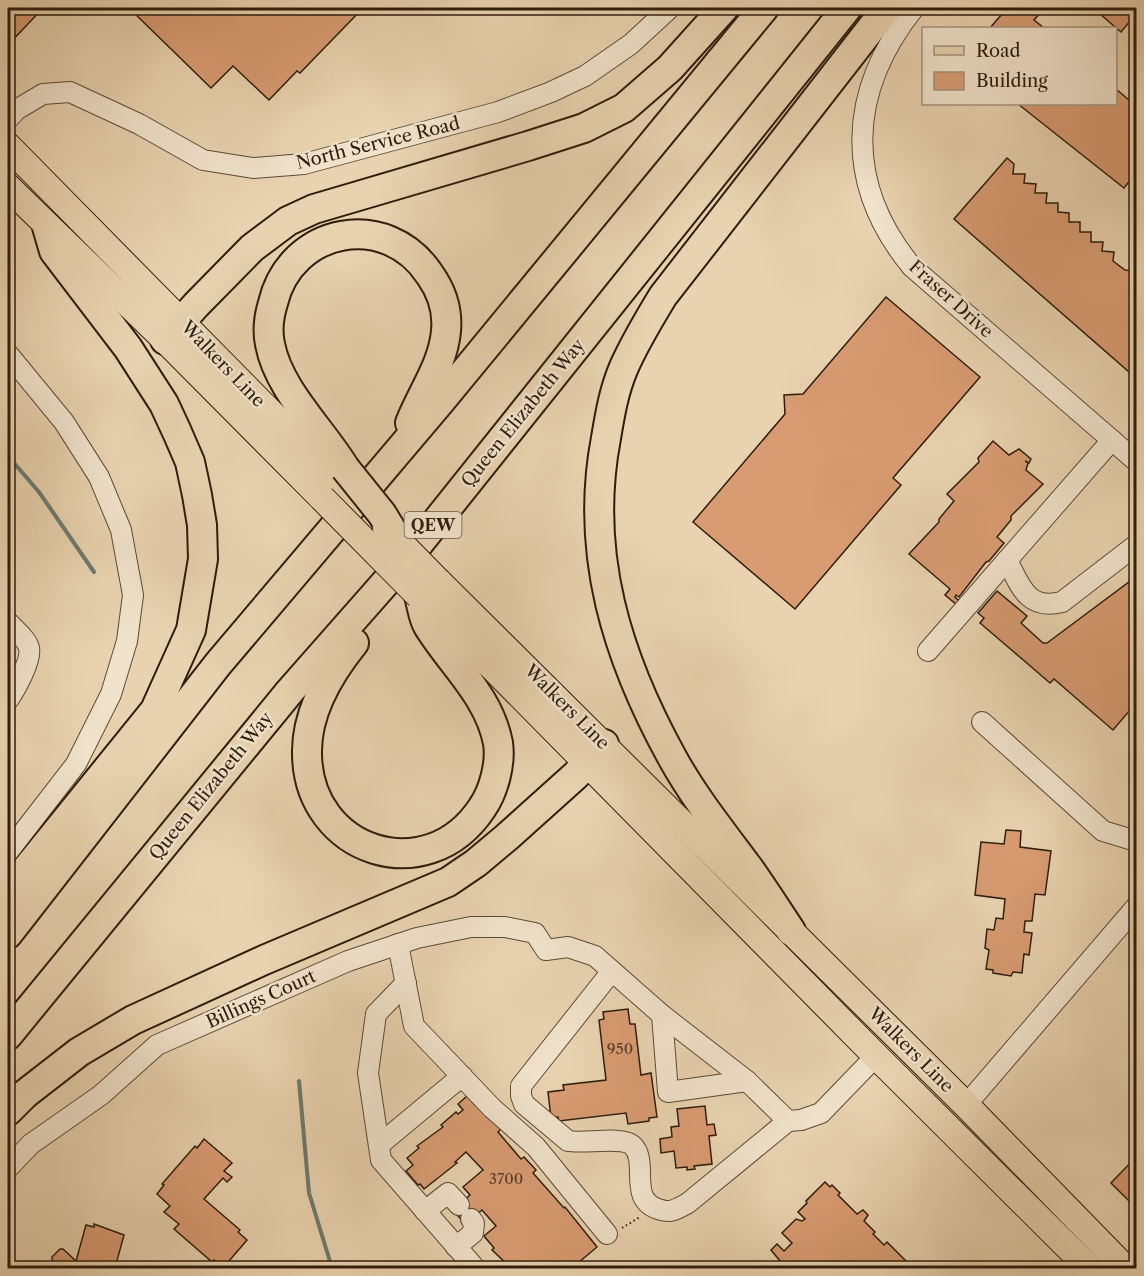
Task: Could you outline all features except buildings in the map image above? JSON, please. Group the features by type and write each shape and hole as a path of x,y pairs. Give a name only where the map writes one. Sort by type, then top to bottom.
{"highway":[{"path":"173,331 252,248 288,221 314,209 584,128 624,108 670,68 724,8"},
{"path":"218,664 440,402 764,8"},
{"name":"Queen Elizabeth Way","path":"8,1035 847,8"},
{"path":"791,931 674,761 627,660 608,594 601,555 598,517 602,458 611,407 623,369 663,296 887,8"},
{"path":"8,892 155,710 191,630 203,559 202,525 190,462 164,404 128,348 54,251 47,227"},
{"path":"8,934 218,664 403,440 420,397 431,380 443,348 446,309 439,288 420,261 399,244 373,235 357,234 321,242 301,255 283,276 274,297 269,319 270,344 293,396 347,481 382,514 403,549 388,601 335,667 324,686 315,708 307,751 308,774 320,807 330,821 364,846 405,854 425,851 441,845 476,818 487,801 498,764 498,744 482,699 427,625 429,589"},
{"path":"8,1111 25,1094 80,1052 133,1020 264,960 448,882 476,863 568,783 595,753"}],"main road":[{"name":"Walkers Line","path":"8,146 322,498 429,589 595,753 791,931 966,1105 1125,1269"},
{"name":"Walkers Line","path":"8,187 47,227 173,331 347,481"},
{"name":"Walkers Line","path":"403,549 429,589"},
{"name":"Walkers Line","path":"595,753 876,1056 1089,1269"}],"street":[{"name":"North Service Road","path":"8,119 16,110 43,94 70,92 139,124 203,160 253,168 304,164 498,112 551,92 585,76 631,44 670,8"},
{"name":"Fraser Drive","path":"914,8 902,23 871,80 864,116 862,152 872,201 896,247 912,267 1137,461"},
{"path":"8,354 64,422 99,477 121,531 133,595 127,641 111,694 76,764 8,852"},
{"path":"928,651 1112,440"},
{"path":"1007,560 1026,596 1050,605 1062,602 1133,554"},
{"path":"8,622 29,645 29,655 14,692 8,700"},
{"path":"982,722 1103,831 1137,841"},
{"path":"966,1105 1137,907"},
{"name":"Billings Court","path":"8,1168 31,1144 101,1095 157,1045 348,961 398,944 471,927 505,927 535,933 546,950 568,947 595,956 612,971"},
{"path":"398,944 414,1026 492,1108 536,1148 607,1234"},
{"path":"788,1120 747,1081 662,1015 612,971 521,1086 524,1104 568,1141 578,1143 624,1141 632,1144 637,1152 642,1194 651,1207 673,1212 688,1203 788,1120 801,1120 821,1113 876,1056"},
{"path":"406,983 376,1014 368,1072 381,1160 475,1269"},
{"path":"662,1015 668,1092 747,1081"},
{"path":"379,1145 462,1076"},
{"path":"425,1211 448,1193 465,1212 474,1223 474,1233 456,1247"}],"path":[{"path":"607,1234 630,1223 651,1207"}],"waterway":[{"path":"8,456 39,492 94,572"},
{"path":"299,1081 309,1193 332,1268"}]}
